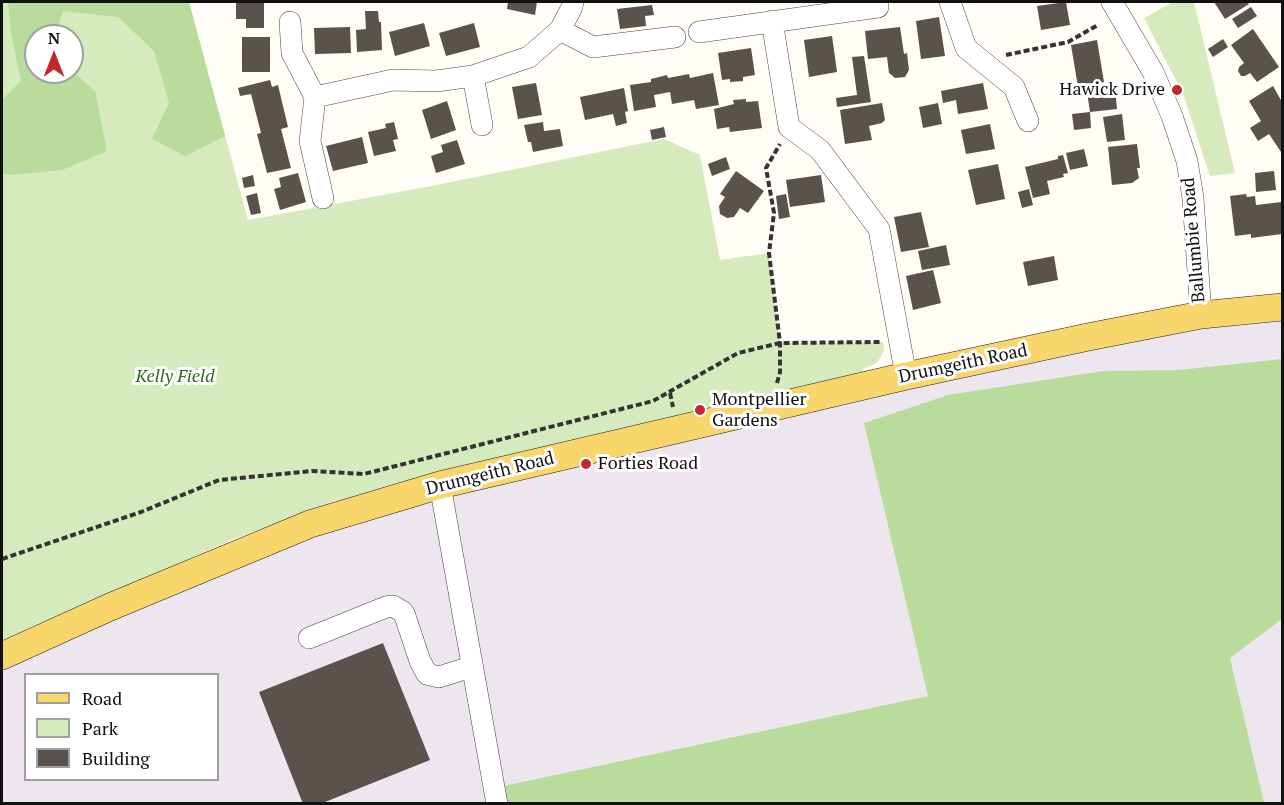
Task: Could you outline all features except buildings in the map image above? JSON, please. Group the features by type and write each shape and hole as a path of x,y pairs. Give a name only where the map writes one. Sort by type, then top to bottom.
{"main road":[{"name":"Drumgeith Road","path":"2,657 110,607 310,524 440,485 906,376 1088,337 1201,315 1282,307"}],"street":[{"path":"315,97 393,80 436,81 473,76 529,57 560,30 573,2"},
{"path":"950,2 966,48 1014,87 1028,121"},
{"name":"Ballumbie Road","path":"1112,2 1153,72 1172,116 1187,161 1193,198 1201,315"},
{"path":"699,32 878,7"},
{"path":"772,21 789,128 820,150 879,229 906,376"},
{"path":"290,22 292,53 315,97 310,141 323,198"},
{"path":"560,30 593,47 675,37"},
{"path":"473,76 482,125"},
{"path":"440,485 497,804"},
{"path":"309,638 393,606 405,616 420,661 427,674 439,677 471,668"}],"path":[{"path":"982,61 1068,42 1098,24"},
{"path":"770,408 780,372 780,343 770,253 774,213 766,168 789,128"},
{"path":"2,559 141,512 219,480 312,471 364,474 653,401 738,353 780,343 899,341"}],"shaded area":[{"path":"1282,307 1282,803 2,803 2,656 440,485"}],"green space":[{"name":"Kelly Field","path":"2,2 189,2 248,220 664,139 700,155 720,260 769,253 780,343 883,342 884,351 877,363 863,369 863,373 331,503 231,540 2,643"},
{"path":"8,2 189,2 225,136 185,156 152,139 169,103 154,51 118,17 63,11 59,24 24,24 24,84 84,84 84,81 95,91 107,151 62,170 2,174 2,100 21,81 11,33"},
{"path":"1173,2 1194,2 1235,173 1210,176 1183,94 1144,18"},
{"path":"1282,359 1282,619 1230,658 1264,803 497,804 494,788 928,696 864,423 948,395 1103,371 1179,370"}],"place":[{"name":"Hawick Drive","path":"1177,90"},
{"name":"Montpellier Gardens","path":"700,410"},
{"name":"Forties Road","path":"586,464"}]}
